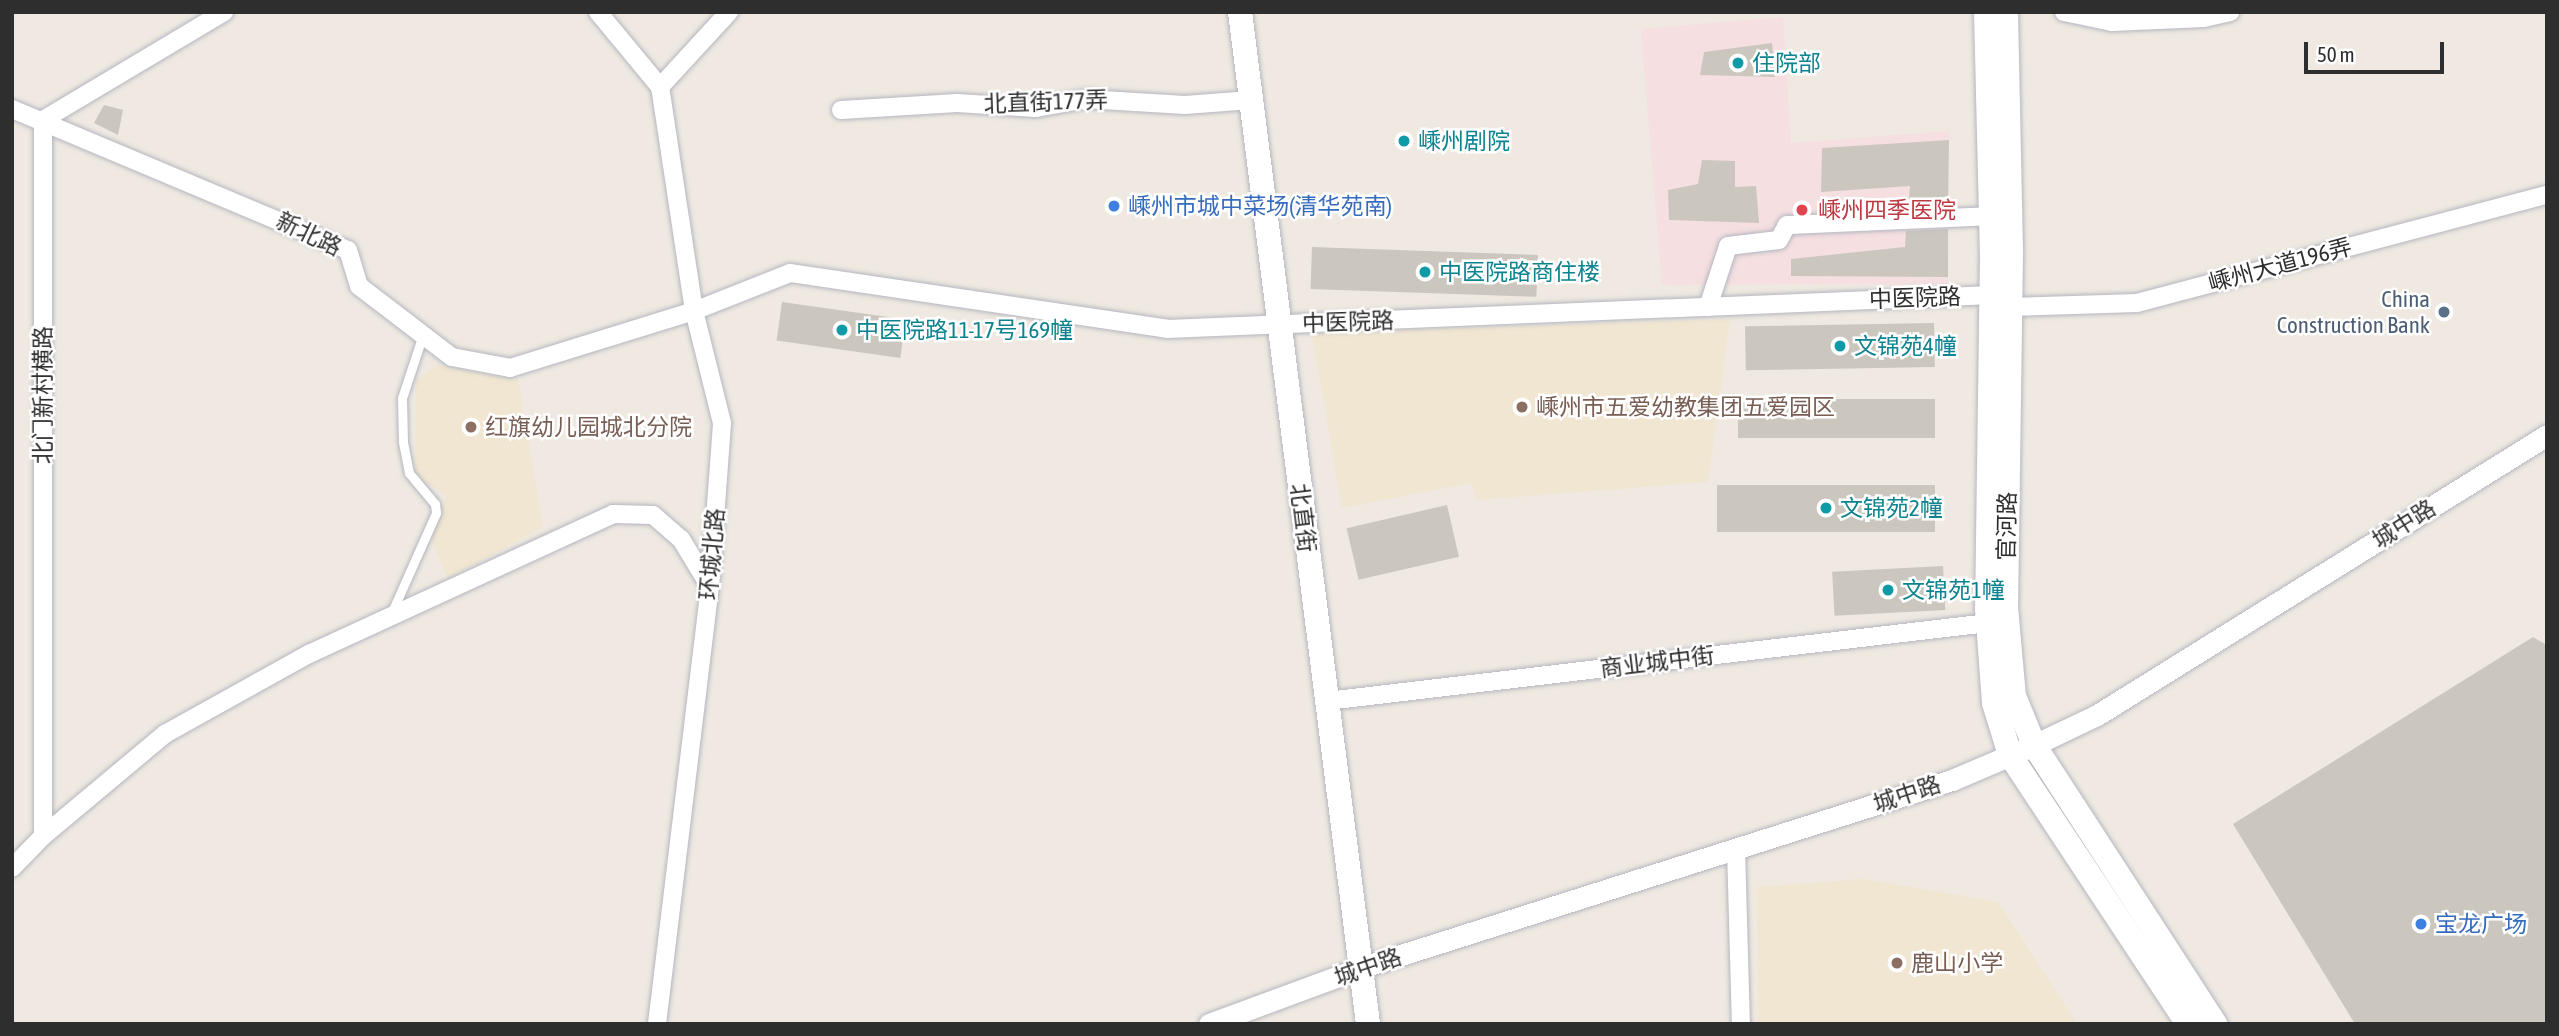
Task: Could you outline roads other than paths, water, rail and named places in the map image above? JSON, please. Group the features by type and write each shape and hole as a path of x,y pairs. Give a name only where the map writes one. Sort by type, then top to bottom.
{"main road":[{"name":"北直街","path":"1240,12 1368,1024"},
{"name":"官河路","path":"1986,12 1991,216 2001,301 2006,607 2014,696 2034,745 2215,1024"},
{"name":"官河路","path":"2006,12 2001,301 1988,623 1994,703 2010,755 2188,1024"}],"street":[{"path":"43,120 224,12"},
{"path":"598,12 660,87 729,12"},
{"path":"2064,12 2112,22 2230,12"},
{"name":"环城北路","path":"657,1024 710,587 722,424 694,311 660,87"},
{"name":"北直街177弄","path":"841,110 957,103 1036,108 1086,99 1185,105 1251,100"},
{"name":"新北路","path":"12,109 348,250 359,286 452,357 510,368 694,311"},
{"name":"北门新村横路","path":"43,120 43,835"},
{"name":"嵊州大道196弄","path":"2001,301 2137,303 2547,195"},
{"path":"1708,307 1728,246 1779,240 1787,225 1991,216"},
{"name":"中医院路","path":"694,311 790,273 1167,329 1708,307 2001,301"},
{"name":"城中路","path":"1209,1024 1360,968 1952,780 2034,745 2097,715 2547,435"},
{"path":"12,868 43,835 165,734 309,654 613,514 653,515 681,539 710,587"},
{"name":"商业城中街","path":"1327,701 1988,623"},
{"path":"1736,848 1741,1024"}],"lane":[{"path":"390,616 436,513 435,504 409,473 403,442 402,398 423,334"}],"place":[{"name":"住院部","path":"1738,63"},
{"name":"嵊州剧院","path":"1404,141"},
{"name":"嵊州市城中菜场(清华苑南)","path":"1114,206"},
{"name":"嵊州四季医院","path":"1802,210"},
{"name":"中医院路商住楼","path":"1425,272"},
{"name":"China Construction Bank","path":"2444,312"},
{"name":"中医院路11-17号169幢","path":"842,330"},
{"name":"文锦苑4幢","path":"1840,346"},
{"name":"嵊州市五爱幼教集团五爱园区","path":"1522,407"},
{"name":"红旗幼儿园城北分院","path":"471,427"},
{"name":"文锦苑2幢","path":"1826,508"},
{"name":"文锦苑1幢","path":"1888,590"},
{"name":"宝龙广场","path":"2421,924"},
{"name":"鹿山小学","path":"1897,963"}]}
